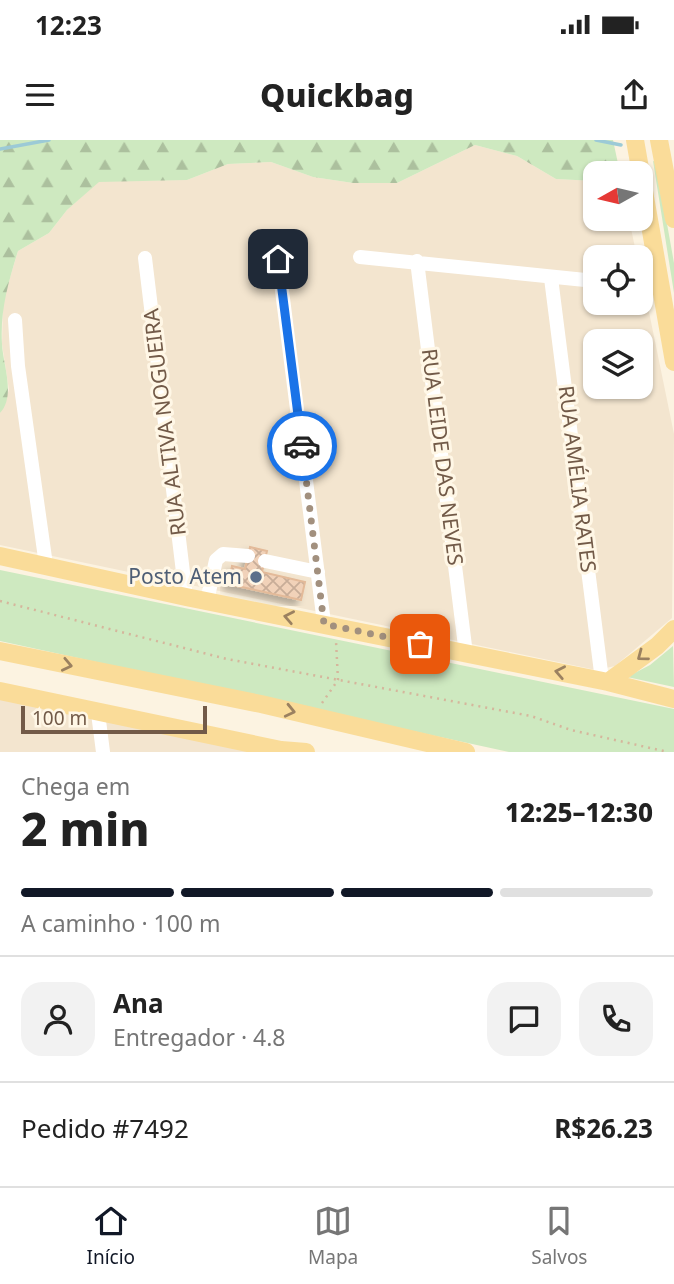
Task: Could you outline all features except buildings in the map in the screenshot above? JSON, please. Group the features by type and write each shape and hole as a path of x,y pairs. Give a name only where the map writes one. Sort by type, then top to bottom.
{"main road":[{"path":"635,140 674,362"},
{"path":"659,140 674,219"},
{"path":"0,556 186,597 605,681 674,699"},
{"path":"605,681 657,646 674,629"},
{"path":"0,651 313,716 466,752"},
{"path":"0,691 282,751 306,752"}],"street":[{"path":"360,257 583,280"},
{"name":"RUA ALTIVA NOGUEIRA","path":"145,258 186,597"},
{"path":"278,259 318,572 330,625"},
{"name":"RUA LEIDE DAS NEVES","path":"417,261 466,654"},
{"name":"RUA AMÉLIA RATES","path":"551,278 605,681"},
{"path":"15,320 18,366 46,565"},
{"path":"207,601 216,560 223,554 248,556"},
{"path":"265,561 318,572"},
{"path":"98,713 103,752"}],"path":[{"path":"0,601 227,659 531,716 572,730 668,752"},
{"path":"313,716 338,680 330,625"}],"shaded area":[{"path":"475,145 517,156 556,179 583,180 583,231 632,231 634,245 583,245 583,315 650,315 652,329 583,329 583,399 653,399 653,332 674,434 672,618 615,666 596,670 0,545 0,413 9,390 2,344 3,301 18,251 49,233 67,210 99,181 187,180 228,164 271,162 313,177 353,183 397,183"},
{"path":"0,691 282,752 0,752"}],"green space":[{"path":"0,140 613,140 617,161 583,161 583,180 556,179 517,156 475,145 397,183 353,183 313,177 271,162 228,164 187,180 99,182 67,210 49,233 18,251 2,320 8,389 5,406 0,413"},
{"path":"653,161 656,162 674,263 674,293"},
{"path":"0,570 674,709 674,752 509,752 0,641"},
{"path":"673,646 674,687 627,677 650,665"}],"waterway":[{"path":"0,149 49,140"},
{"path":"596,140 621,145"}],"way so far":[{"path":"302,446 324,624 420,644"}],"place":[{"name":"Posto Atem","path":"256,577"}],"route":[{"path":"278,259 302,446"}]}
